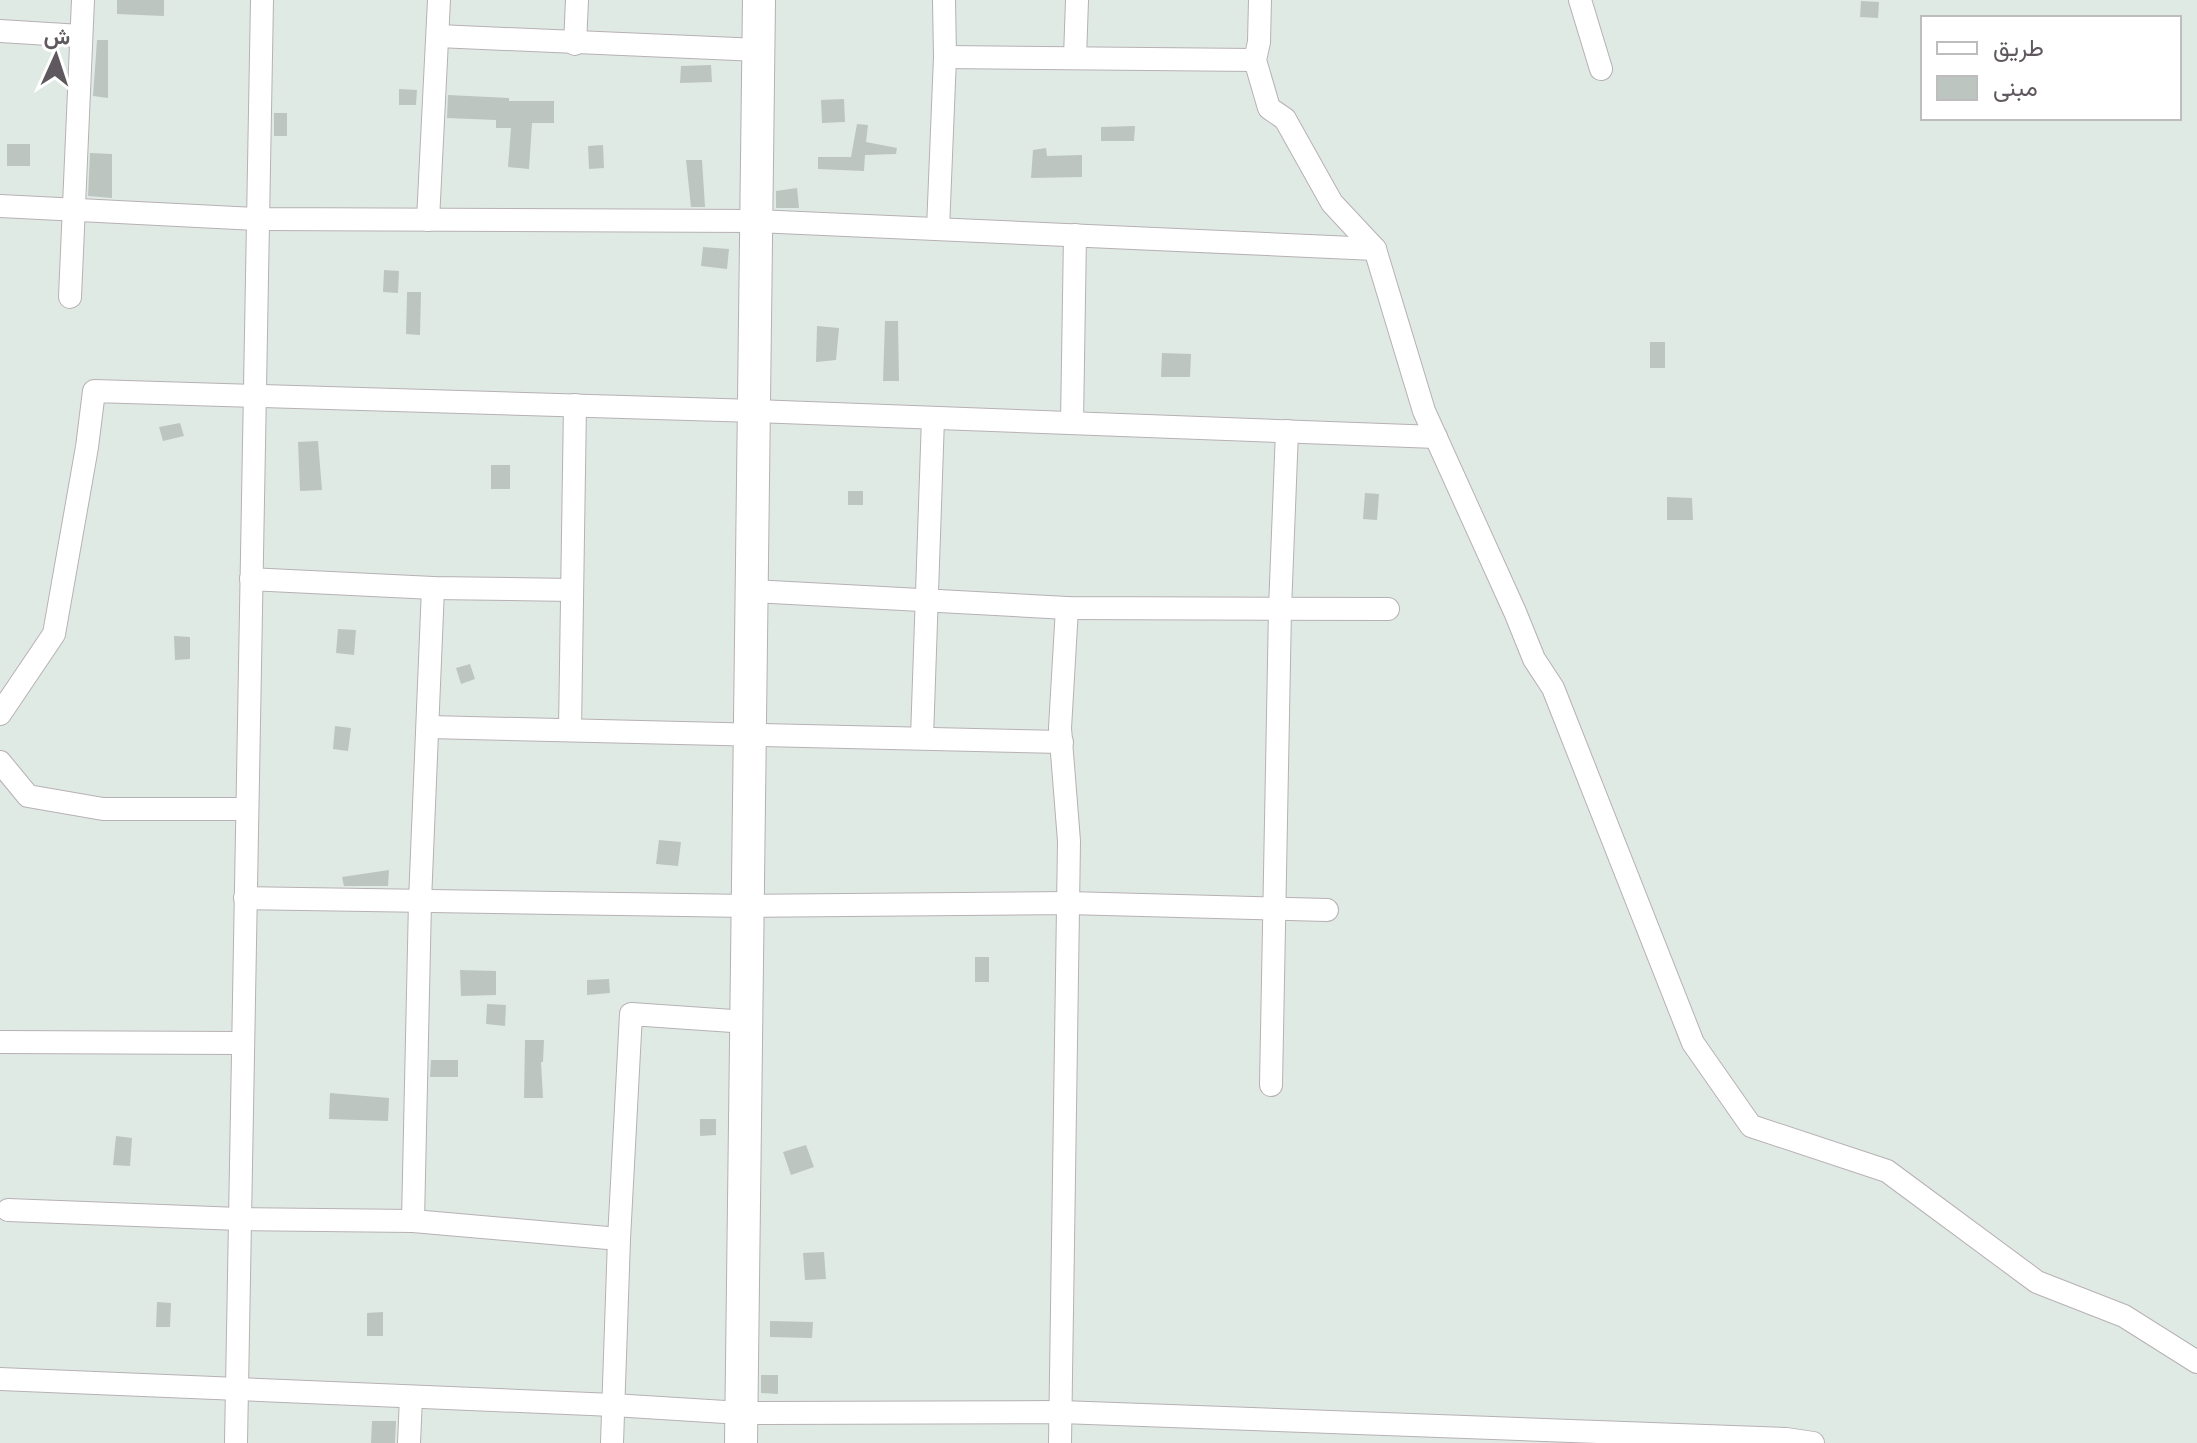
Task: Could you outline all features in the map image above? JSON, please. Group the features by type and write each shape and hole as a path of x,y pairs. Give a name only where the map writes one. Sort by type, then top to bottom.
{"main road":[{"path":"741,1428 759,0"}],"street":[{"path":"70,297 83,0"},
{"path":"236,1443 262,0"},
{"path":"428,220 439,0"},
{"path":"575,44 577,0"},
{"path":"938,229 945,57 944,0"},
{"path":"1075,58 1077,0"},
{"path":"1260,0 1259,42 1255,60 1269,108 1285,119 1332,203 1375,249 1424,411 1534,659 1553,688 1693,1043 1751,1126 1887,1171 2037,1282 2124,1316 2197,1362"},
{"path":"1580,0 1601,69"},
{"path":"0,31 81,36"},
{"path":"438,36 759,50"},
{"path":"945,57 1255,60"},
{"path":"0,206 258,219 758,221 1375,249"},
{"path":"1072,423 1075,235"},
{"path":"0,714 54,634 94,391 755,411 1436,437"},
{"path":"570,730 575,405"},
{"path":"922,738 933,418"},
{"path":"1271,1085 1280,609 1287,431"},
{"path":"251,579 433,588 572,590"},
{"path":"413,1221 420,901 433,588"},
{"path":"753,591 1067,608 1388,609"},
{"path":"1060,1443 1069,841 1060,728 1067,608"},
{"path":"429,727 1062,742"},
{"path":"0,762 28,796 103,809 246,809"},
{"path":"245,898 748,906 1068,903 1327,910"},
{"path":"612,1443 631,1014 747,1022"},
{"path":"0,1042 242,1043"},
{"path":"8,1210 239,1219 413,1221 619,1239"},
{"path":"0,1379 613,1405 741,1428 1061,1412 1786,1439 1813,1443"},
{"path":"409,1443 411,1397"}],"building":[{"path":"117,0 164,0 164,16 117,14"},
{"path":"1861,1 1879,2 1878,18 1860,17"},
{"path":"97,40 108,40 108,98 93,96"},
{"path":"711,65 712,82 680,83 681,66"},
{"path":"399,89 417,90 416,105 399,105"},
{"path":"448,95 509,98 509,101 554,101 554,123 532,123 529,169 508,167 511,128 496,128 496,120 447,118"},
{"path":"844,99 845,122 822,123 821,100"},
{"path":"274,113 287,113 287,136 274,136"},
{"path":"857,124 868,125 866,142 897,148 896,154 865,155 864,171 818,169 818,157 851,157"},
{"path":"1135,126 1134,141 1101,141 1101,127"},
{"path":"7,144 30,144 30,166 7,166"},
{"path":"603,145 604,168 589,169 588,146"},
{"path":"1046,148 1047,156 1082,155 1082,177 1031,178 1033,150"},
{"path":"90,153 112,154 112,198 88,196"},
{"path":"686,160 702,160 705,207 691,207"},
{"path":"797,188 799,208 776,208 776,191"},
{"path":"703,247 729,249 727,269 701,266"},
{"path":"384,270 399,271 398,293 383,292"},
{"path":"407,292 421,292 420,335 406,334"},
{"path":"885,321 898,321 899,381 883,381"},
{"path":"817,326 839,328 836,360 816,362"},
{"path":"1650,342 1665,342 1665,368 1650,368"},
{"path":"1162,353 1191,354 1190,377 1161,377"},
{"path":"180,423 184,436 163,441 159,427"},
{"path":"318,441 322,490 300,491 298,442"},
{"path":"491,465 510,465 510,489 491,489"},
{"path":"848,491 863,491 863,505 848,505"},
{"path":"1365,493 1379,494 1377,520 1363,519"},
{"path":"1667,497 1692,498 1693,520 1667,520"},
{"path":"338,629 356,630 354,655 336,653"},
{"path":"174,636 190,637 190,659 175,660"},
{"path":"470,664 475,679 461,684 456,668"},
{"path":"335,726 351,728 348,751 333,749"},
{"path":"659,840 681,842 678,866 656,864"},
{"path":"389,870 388,886 344,886 342,877"},
{"path":"975,957 989,957 989,982 975,982"},
{"path":"460,970 496,971 496,995 461,996"},
{"path":"609,979 610,993 587,995 587,980"},
{"path":"487,1004 506,1005 505,1026 486,1024"},
{"path":"525,1040 544,1040 541,1062 543,1098 524,1098"},
{"path":"431,1060 458,1060 458,1077 430,1077"},
{"path":"330,1093 389,1098 388,1121 329,1119"},
{"path":"700,1119 716,1119 716,1135 700,1136"},
{"path":"116,1136 132,1138 130,1166 113,1165"},
{"path":"806,1145 814,1167 791,1175 783,1152"},
{"path":"824,1252 826,1279 805,1280 803,1253"},
{"path":"157,1302 171,1303 170,1327 156,1327"},
{"path":"383,1312 383,1336 367,1336 367,1313"},
{"path":"770,1321 813,1322 812,1338 770,1337"},
{"path":"761,1375 778,1375 778,1394 761,1393"},
{"path":"372,1421 396,1421 395,1443 371,1443"}]}
